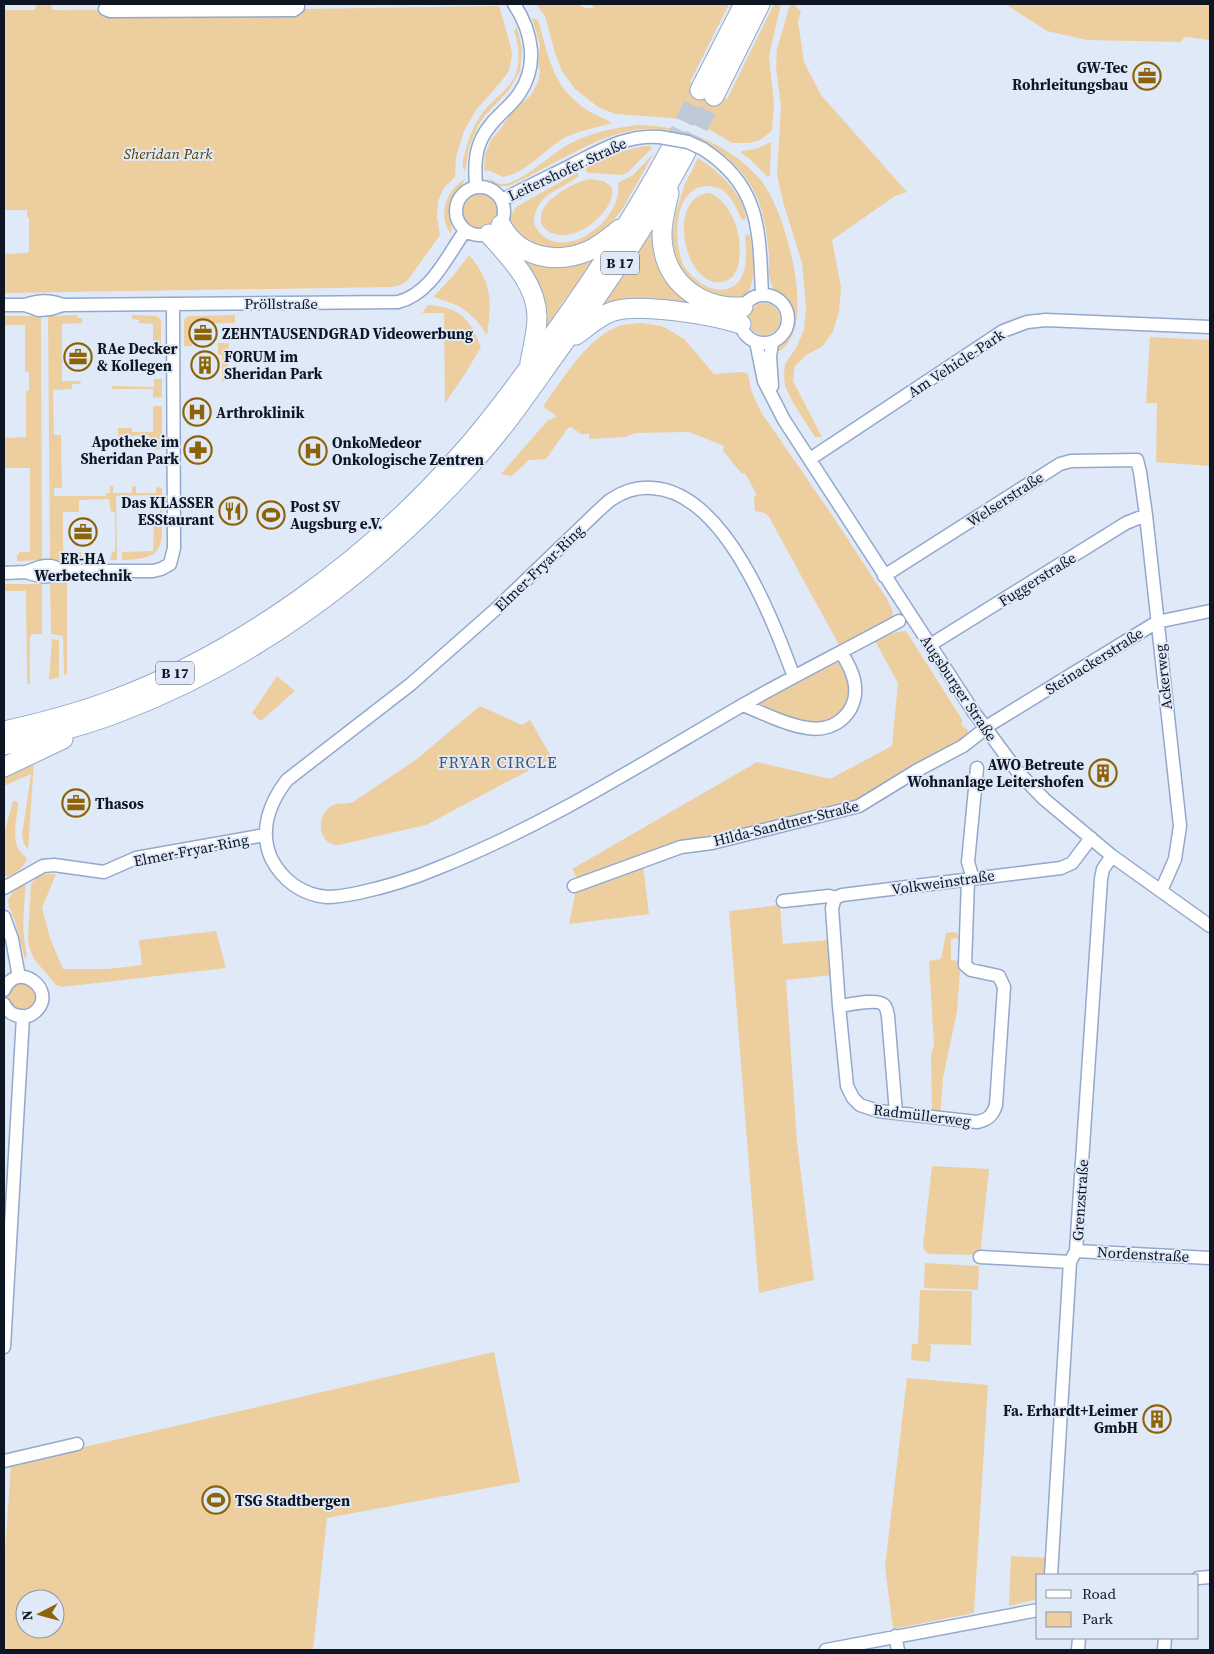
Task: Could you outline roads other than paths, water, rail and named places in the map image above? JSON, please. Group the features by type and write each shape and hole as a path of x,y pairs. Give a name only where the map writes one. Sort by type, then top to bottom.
{"highway":[{"path":"744,4 707,93 760,4"},
{"name":"B 17","path":"4,731 40,737 56,743 88,723 168,692 226,662 279,629 356,573 407,530 472,463 564,343 606,284 672,179 680,146"},
{"name":"B 17","path":"4,745 40,737 112,701 162,679 219,649 312,590 393,524 438,480 483,428 530,367 595,276 680,146"},
{"path":"672,179 662,234 666,256 674,275 686,290 703,301 721,306 742,316"},
{"path":"495,229 519,246 537,254 558,258 573,256 587,251 629,223"},
{"path":"495,229 531,288 535,301 536,330 530,367"},
{"path":"564,343 598,319 610,313 629,308 644,308 708,316 742,316"},
{"path":"4,767 40,737"}],"street":[{"path":"105,9 110,11 294,10 298,7 298,4"},
{"path":"495,229 477,236 466,231 456,218 456,206 465,192 476,187 475,164 481,139 496,117 518,95 530,68 532,53 529,37 522,16 514,4"},
{"name":"Leitershofer Straße","path":"502,200 608,146 629,139 648,136 680,146"},
{"path":"680,146 723,163 737,179 750,201 760,244 762,295"},
{"name":"Leitershofer Straße","path":"476,187 491,190 502,200 504,214 495,229"},
{"name":"Pröllstraße","path":"4,305 25,305 39,310 63,305 372,302 408,299 422,291 466,231"},
{"path":"762,295 776,298 782,304 787,314 786,329 772,342 766,343 756,342 745,334 742,316 753,298 762,295"},
{"path":"4,572 26,572 40,567 51,566 65,572 157,570 167,567 172,560 174,548 173,304"},
{"name":"Am Vehicle-Park","path":"810,459 1003,332 1027,322 1046,320 1210,327"},
{"path":"756,342 764,380 774,403 810,459"},
{"path":"772,342 770,356 774,403"},
{"name":"Augsburger Straße","path":"810,459 984,729 1024,779 1112,856 1210,926"},
{"name":"Welserstraße","path":"884,576 1060,464 1071,460 1136,460"},
{"name":"Ackerweg","path":"1136,460 1140,472 1146,514 1180,826 1175,859 1161,891"},
{"name":"Elmer-Fryar-Ring","path":"794,677 775,626 756,586 723,533 684,497 665,489 642,487 613,498 496,608 411,684 287,780 274,798 268,814 265,835 268,851 275,866 288,882 304,892 328,897 381,888 441,868 524,831 742,705 899,621"},
{"name":"Fuggerstraße","path":"930,645 1126,523 1146,514"},
{"name":"Steinackerstraße","path":"984,729 1157,622 1210,611"},
{"path":"742,705 808,728 834,726 846,716 855,701 854,678 841,652"},
{"name":"Hilda-Sandtner-Straße","path":"574,886 681,847 712,842 860,806 916,771 963,746 984,729"},
{"path":"970,879 968,862 977,768"},
{"name":"Elmer-Fryar-Ring","path":"4,888 31,871 43,866 54,865 104,872 136,858 265,835"},
{"name":"Volkweinstraße","path":"783,901 829,896 835,898 842,895 1061,868 1072,863 1091,838"},
{"name":"Grenzstraße","path":"1051,1574 1101,880 1103,869 1112,856"},
{"name":"Radmüllerweg","path":"835,898 832,908 839,1006 848,1086 856,1102 865,1108 978,1122 990,1118 996,1105 1004,987 998,976 971,970 965,965 970,879"},
{"path":"4,917 12,939 20,977"},
{"path":"4,990 9,982 20,977 32,979 41,989 42,995 42,1002 35,1012 23,1017 12,1014 4,1005"},
{"path":"839,1006 880,1002 885,1006 888,1016 896,1113"},
{"path":"4,1348 23,1017"},
{"name":"Nordenstraße","path":"980,1258 1073,1256 1210,1258"},
{"path":"4,1461 77,1444"},
{"path":"826,1650 1036,1610"},
{"path":"896,1636 898,1650"}],"tunnel":[{"path":"672,147 700,90"},
{"path":"686,152 714,96"}],"place":[{"name":"GW-Tec Rohrleitungsbau","path":"1147,76"},
{"name":"ZEHNTAUSENDGRAD Videowerbung","path":"203,333"},
{"name":"RAe Decker & Kollegen","path":"78,357"},
{"name":"FORUM im Sheridan Park","path":"205,365"},
{"name":"Arthroklinik","path":"197,412"},
{"name":"Apotheke im Sheridan Park","path":"198,450"},
{"name":"OnkoMedeor Onkologische Zentren","path":"313,451"},
{"name":"Das KLASSER ESStaurant","path":"233,511"},
{"name":"Post SV Augsburg e.V.","path":"271,515"},
{"name":"ER-HA Werbetechnik","path":"83,532"},
{"name":"AWO Betreute Wohnanlage Leitershofen","path":"1103,773"},
{"name":"Thasos","path":"76,803"},
{"name":"Fa. Erhardt+Leimer GmbH","path":"1157,1419"},
{"name":"TSG Stadtbergen","path":"216,1500"}],"district":[{"name":"FRYAR CIRCLE","path":"498,762"}],"park label":[{"name":"Sheridan Park","path":"168,153"}]}
